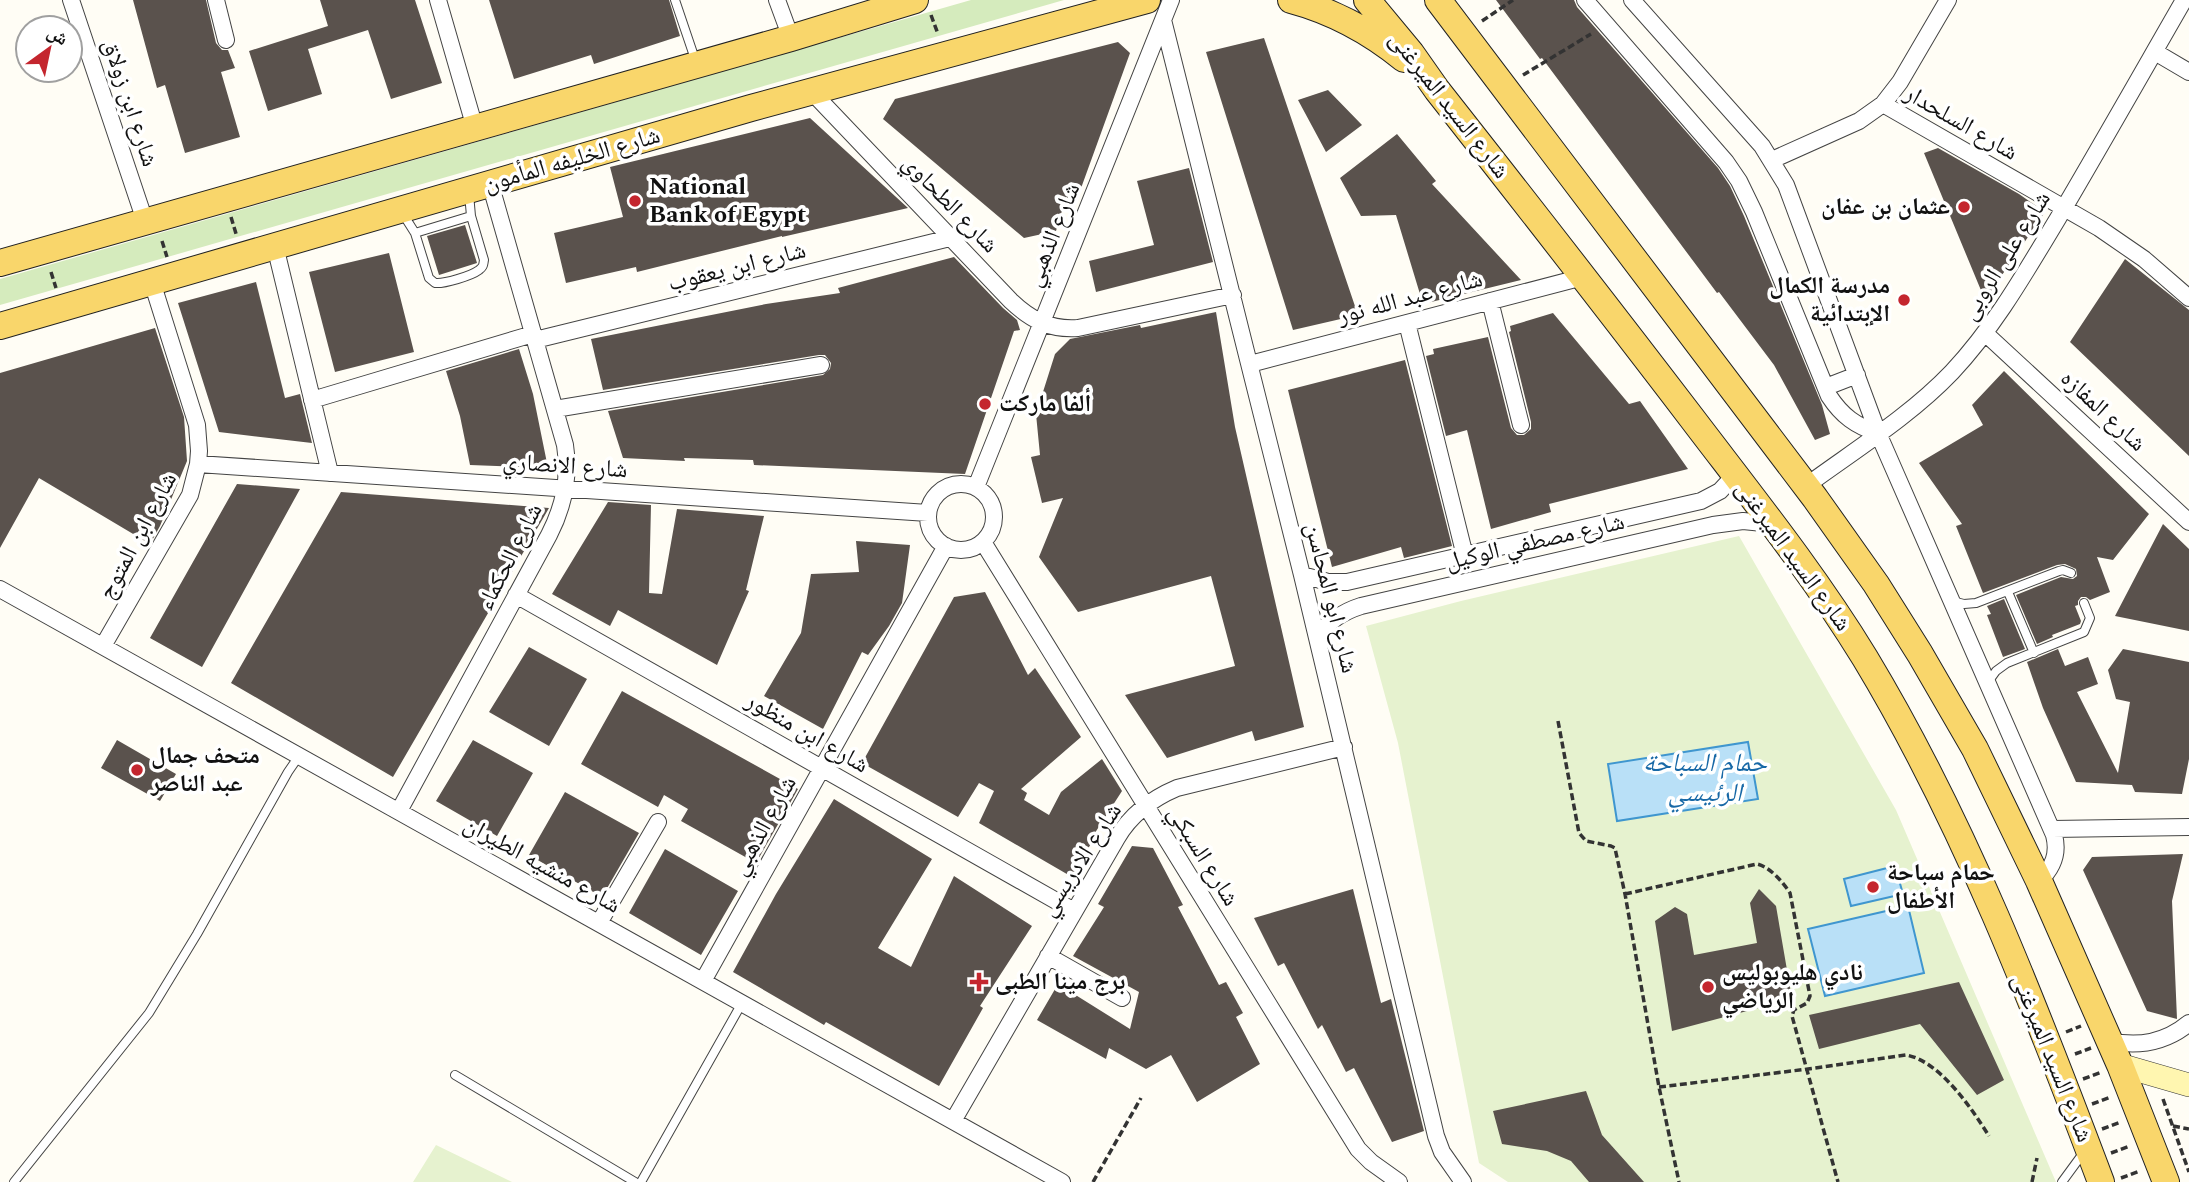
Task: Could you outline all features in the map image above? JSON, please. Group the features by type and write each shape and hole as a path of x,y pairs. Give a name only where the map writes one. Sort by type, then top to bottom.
{"main road":[{"name":"شارع الخليفه المأمون","path":"0,326 811,91 1147,0"},
{"path":"1292,0 1326,12 1374,38 1407,62 1437,89"},
{"name":"شارع السيد الميرغنى","path":"1367,0 1774,525 1837,613 1902,723 1972,866 2088,1147"},
{"path":"1392,0 1402,42"},
{"name":"شارع السيد الميرغنى","path":"1438,0 1806,486 1876,584 1927,664 1975,749 2039,881 2120,1065 2162,1173"},
{"path":"0,263 697,64 922,5"},
{"path":"2120,1065 2189,1085"}],"street":[{"name":"شارع ابن زولاق","path":"71,0 150,220"},
{"path":"216,0 226,40"},
{"path":"438,0 475,128"},
{"path":"777,0 791,38"},
{"name":"شارع الذهبي","path":"976,487 1171,0"},
{"path":"1585,0 1726,162 1739,181 1836,406 1854,423 1878,433"},
{"path":"1632,0 1756,140 1772,160 1789,194 1878,433 2052,830 2056,854 2052,866 2039,881"},
{"path":"1772,160 1859,121 1883,104 1900,82 1948,0"},
{"name":"شارع على الروبى","path":"1806,486 1908,412 1936,387 1986,334 2006,306 2185,0"},
{"name":"شارع ابو المحاسن","path":"1163,20 1317,636 1436,1136 1442,1153 1461,1182"},
{"path":"2155,52 2189,72"},
{"name":"شارع الطحاوي","path":"811,91 1011,301 1042,324 1078,328 1233,295"},
{"name":"شارع السلحدار","path":"1883,104 2122,243 2154,267 2189,299"},
{"name":"شارع الحكماء","path":"399,811 556,521 566,489 567,460 555,410 534,337 480,186"},
{"name":"شارع ابن يعقوب","path":"312,400 534,337 950,238"},
{"path":"275,246 330,473"},
{"name":"شارع عبد الله نور","path":"1250,364 1583,277"},
{"name":"شارع ابن المتوج","path":"103,646 190,495 198,464 200,451 197,425 162,279"},
{"path":"1490,301 1521,425"},
{"path":"1407,323 1465,556"},
{"name":"شارع المفازه","path":"1986,334 2189,522"},
{"path":"555,410 821,365"},
{"path":"1826,387 1857,375"},
{"name":"شارع الانصاري","path":"198,464 928,513"},
{"name":"شارع مصطفي الوكيل","path":"1302,575 1328,582 1346,582 1465,556 1701,501 1720,491 1735,475"},
{"path":"968,484 976,487 990,500 995,517 989,535 983,542 969,549 961,550 939,542 930,529 928,513 935,496 950,486 968,484"},
{"name":"شارع مصطفي الوكيل","path":"1317,636 1339,615 1361,606 1713,524 1743,521 1774,525"},
{"name":"شارع السبكي","path":"983,542 1358,1149 1399,1182"},
{"name":"شارع الذهبي","path":"703,981 946,546"},
{"name":"شارع منشيه الطيران","path":"0,589 1062,1182"},
{"name":"شارع ابن منظور","path":"516,595 1074,911"},
{"name":"شارع الادريسي","path":"953,1121 1122,829 1145,806 1177,788 1343,747"},
{"path":"599,923 658,822"},
{"path":"2052,830 2189,827"},
{"path":"1048,956 1122,998"},
{"path":"2105,1030 2123,1044 2150,1043 2176,1033 2189,1023"}],"lane":[{"path":"675,0 697,64"},
{"path":"398,210 415,233 429,278 435,283 442,283 476,272 484,265 468,201 480,186"},
{"path":"415,233 471,216"},
{"path":"1952,601 1972,604 2059,571 2071,573"},
{"path":"2008,592 2034,653"},
{"path":"1987,685 2004,665 2084,632 2090,618 2084,603"},
{"path":"14,1182 149,1013 299,756"},
{"path":"642,1182 742,1003"},
{"path":"455,1075 635,1182"},
{"path":"2062,1182 2088,1147"}],"path":[{"path":"1463,34 1513,0"},
{"path":"922,5 945,54"},
{"path":"1503,86 1607,24"},
{"path":"226,198 242,256"},
{"path":"150,220 162,279"},
{"path":"44,250 62,308"},
{"path":"1558,721 1579,833 1586,841 1615,848 1679,1182"},
{"path":"1625,894 1757,864 1766,867 1782,882 1790,893 1810,996 1807,1003 1791,1012 1838,1182"},
{"path":"2050,1051 2105,1030"},
{"path":"2050,1051 2105,1030"},
{"path":"1659,1087 1906,1055 1917,1057 1930,1065 1968,1102 1989,1136"},
{"path":"2064,1087 2120,1065"},
{"path":"2162,1093 2189,1172"},
{"path":"1093,1182 1141,1098"},
{"path":"2088,1147 2139,1114"},
{"path":"2088,1147 2139,1114"},
{"path":"2088,1147 2139,1114"},
{"path":"2032,1182 2037,1158"},
{"path":"2110,1182 2162,1173"}],"green space":[{"path":"971,0 1064,0 0,305 0,279"},
{"name":"نادي هليوبوليس الرياضي","path":"1739,536 1896,810 2056,1182 1508,1182 1479,1163 1398,743 1366,626"},
{"path":"436,1145 512,1182 413,1182"}],"water":[{"name":"حمام السباحة الرئيسي","path":"1748,742 1758,799 1617,821 1608,764"},
{"name":"حمام سباحة الأطفال","path":"1895,866 1903,894 1851,906 1844,879"},
{"path":"1908,906 1924,973 1825,996 1808,929"}],"building":[{"path":"133,0 206,0 216,43 222,50 228,50 235,68 221,72 240,137 185,153 165,85 157,88"},
{"path":"320,0 415,0 442,83 391,99 368,30 308,49 322,94 268,111 249,51 328,26"},
{"path":"489,0 669,0 680,36 594,64 591,55 514,79"},
{"path":"1496,0 1574,0 1577,7 1718,168 1744,216 1822,405 1830,434 1815,440 1774,365"},
{"path":"1264,38 1358,315 1293,330 1206,52"},
{"path":"1118,42 1130,53 1076,202 1066,197 1056,231 1024,238 883,119 895,99"},
{"path":"1328,90 1362,125 1326,152 1298,100"},
{"path":"810,118 908,208 637,272 636,267 566,283 554,233 623,217 610,167"},
{"path":"1397,134 1436,181 1432,184 1521,280 1423,304 1396,215 1361,216 1340,178"},
{"path":"1938,148 2019,194 2045,212 1985,300 1924,153"},
{"path":"1189,168 1213,262 1096,292 1089,261 1154,245 1137,181"},
{"path":"465,225 477,263 439,275 427,236"},
{"path":"389,253 414,352 335,372 309,272"},
{"path":"954,257 1017,320 1020,330 1014,331 965,474 754,465 753,460 623,458 608,411 823,375 830,369 831,363 825,355 819,355 603,390 591,339 766,304 840,293 838,288"},
{"path":"2125,259 2189,310 2189,456 2070,342"},
{"path":"256,282 285,398 300,394 312,443 219,432 178,303"},
{"path":"1216,312 1235,427 1304,727 1255,741 1252,731 1167,758 1125,695 1235,666 1211,576 1078,612 1039,557 1063,498 1042,503 1031,457 1040,455 1036,414 1055,354 1070,339"},
{"path":"1553,313 1629,404 1640,401 1688,469 1549,504 1551,512 1491,529 1467,430 1446,436 1426,356 1434,354 1433,349 1488,337 1511,428 1517,435 1524,435 1531,429 1531,422 1509,332 1510,326"},
{"path":"155,328 184,417 187,461 150,544 39,478 0,548 0,373"},
{"path":"519,349 533,394 548,468 470,465 460,416 446,371"},
{"path":"1405,360 1452,546 1404,558 1401,547 1332,567 1288,390"},
{"path":"2004,371 2149,514 2113,560 2097,557 2110,592 2090,600 2081,597 2075,606 2080,624 2037,644 2016,595 2061,577 2073,579 2077,576 2076,569 2065,564 2057,565 1983,593 1956,526 1962,524 1919,463 1983,425 1972,405"},
{"path":"237,484 300,489 202,667 150,638"},
{"path":"341,492 549,508 393,777 231,683"},
{"path":"608,502 651,505 649,593 662,594 677,509 764,516 746,590 749,591 717,665 618,610 610,626 552,594"},
{"path":"2163,524 2189,549 2189,631 2115,616"},
{"path":"856,541 910,545 902,603 868,655 862,652 823,729 764,696 801,633 811,574 859,572"},
{"path":"985,592 1028,675 1035,668 1081,737 1021,789 1027,793 1024,800 1049,815 1061,792 1102,759 1122,791 1091,839 1093,840 1072,877 979,823 994,791 979,783 958,817 862,763 954,597"},
{"path":"2004,599 2025,649 2003,657 1987,615 1991,614 1987,606"},
{"path":"529,647 587,679 549,746 489,712"},
{"path":"2058,649 2065,666 2088,657 2098,684 2077,692 2118,773 2130,702 2116,699 2108,670 2123,649 2189,662 2189,759 2182,794 2135,792 2132,785 2076,782 2043,708 2027,662"},
{"path":"622,691 798,789 756,863 681,821 688,809 664,795 658,807 581,764"},
{"path":"117,740 176,774 160,801 101,768"},
{"path":"473,740 533,773 497,836 436,801"},
{"path":"565,792 639,833 602,897 529,855"},
{"path":"834,799 932,859 878,948 911,967 954,876 1032,926 980,1006 983,1008 939,1086 826,1022 824,1025 733,972 776,894"},
{"path":"1132,846 1153,848 1183,905 1178,907 1219,985 1226,982 1243,1013 1236,1017 1260,1064 1197,1102 1171,1055 1146,1069 1109,1048 1106,1059 1037,1020 1058,984 1130,1029 1139,992 1073,956 1104,907 1098,904"},
{"path":"665,849 738,891 701,955 629,913"},
{"path":"2183,854 2172,901 2177,1019 2147,1011 2083,870 2092,857"},
{"path":"1353,889 1381,1003 1391,999 1424,1131 1392,1142 1354,1068 1346,1072 1322,1025 1318,1029 1284,963 1278,966 1254,918"},
{"path":"1759,889 1776,906 1792,999 1672,1031 1655,921 1675,907 1687,914 1694,955 1757,943 1750,903"},
{"path":"1959,982 2004,1080 1977,1095 1920,1024 1819,1049 1809,1015"},
{"path":"1586,1091 1602,1135 1644,1182 1589,1182 1571,1161 1547,1151 1502,1144 1493,1111"}],"place":[{"name":"National Bank of Egypt","path":"635,201"},
{"name":"عثمان بن عفان","path":"1964,207"},
{"name":"مدرسة الكمال الإبتدائية","path":"1904,300"},
{"name":"ألفا ماركت","path":"985,404"},
{"name":"متحف جمال عبد الناصر","path":"137,770"},
{"name":"حمام سباحة الأطفال","path":"1873,887"},
{"name":"برج مينا الطبى","path":"979,982"},
{"name":"نادي هليوبوليس الرياضي","path":"1708,987"}]}
